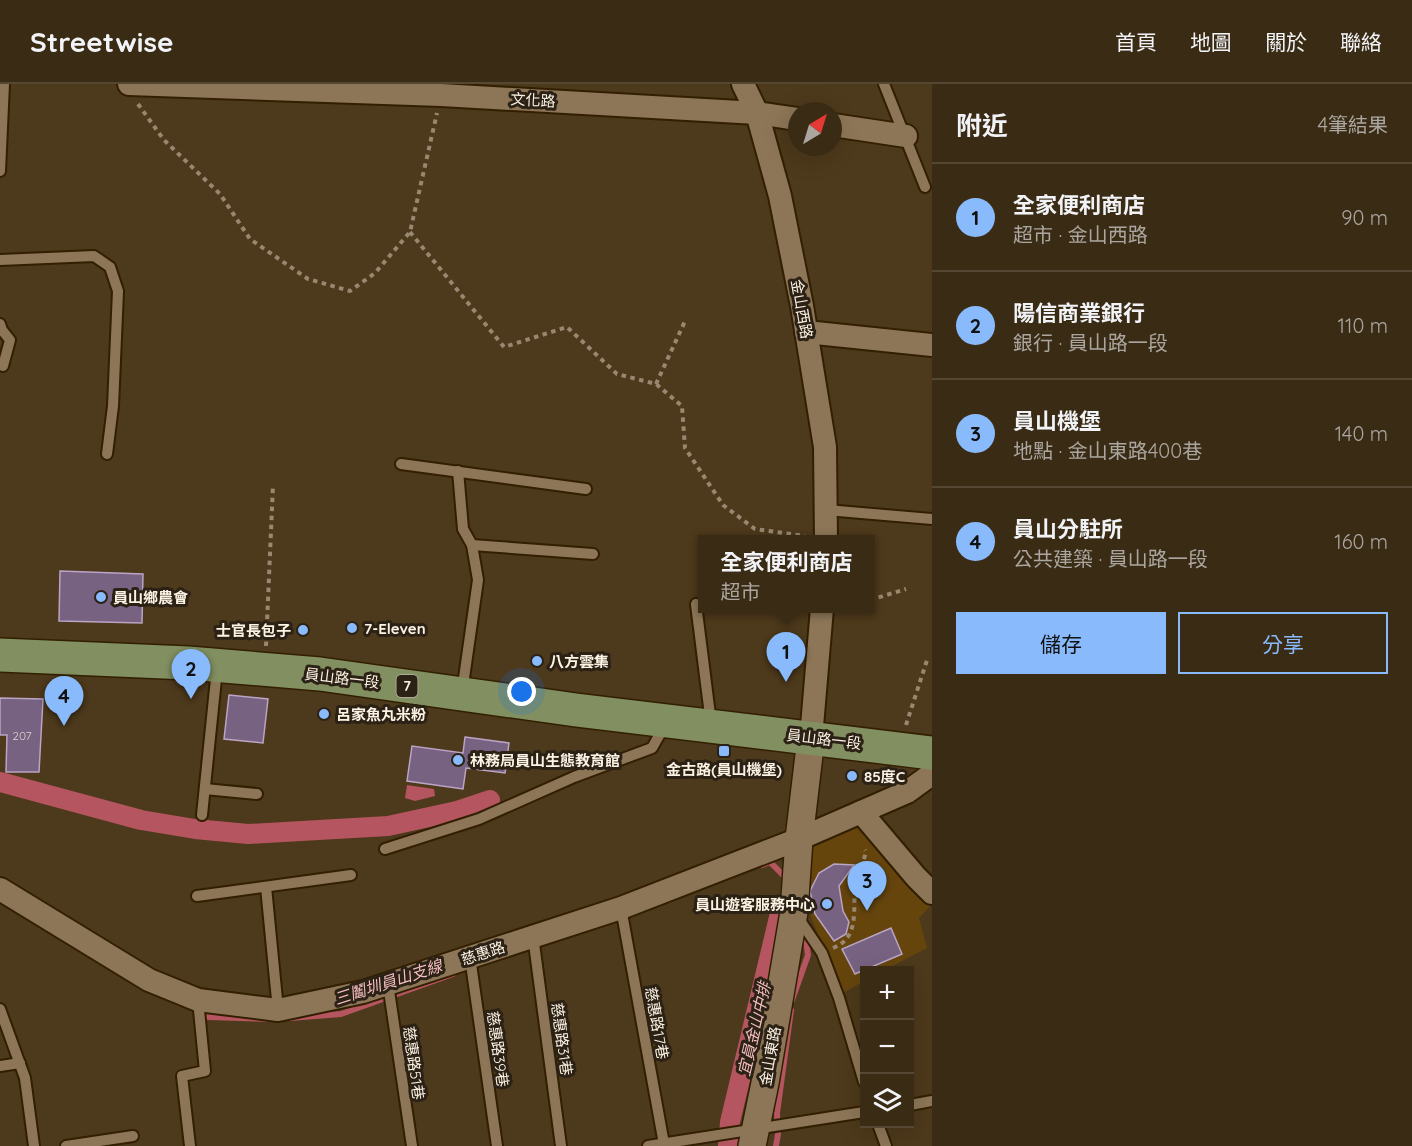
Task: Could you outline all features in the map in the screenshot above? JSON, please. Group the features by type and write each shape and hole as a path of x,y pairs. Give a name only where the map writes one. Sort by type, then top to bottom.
{"main road":[{"name":"員山路一段","path":"0,655 217,666 320,674 668,721 932,753"}],"street":[{"name":"金山西路","path":"743,84 757,113 780,196 806,332 825,447 826,535"},
{"name":"文化路","path":"133,93 299,87 757,113 788,118"},
{"path":"842,126 906,135"},
{"path":"806,332 932,345"},
{"path":"811,738 822,613"},
{"name":"金山東路","path":"754,1138 794,912 799,839 811,738"},
{"name":"慈惠路","path":"0,889 149,980 198,1000 278,1010 363,992 621,908 799,839 907,792 932,774"},
{"path":"854,815 932,893"},
{"name":"金山東路","path":"754,1138 754,1075 776,922 799,839"}],"lane":[{"path":"0,171 4,84"},
{"path":"884,84 926,187"},
{"path":"0,260 94,256 110,267 118,291 113,406 107,454"},
{"path":"0,324 10,340 3,366"},
{"path":"401,464 586,489"},
{"path":"458,471 463,529 472,545 478,580 462,694"},
{"path":"826,510 932,519"},
{"path":"472,545 593,554"},
{"path":"696,604 711,726"},
{"path":"202,815 217,666"},
{"path":"385,849 478,819 574,777 652,748 668,721"},
{"path":"205,789 256,794"},
{"path":"197,896 351,875"},
{"path":"266,887 278,1010"},
{"name":"慈惠路17巷","path":"621,908 664,1144"},
{"path":"794,912 822,953 839,998 862,1074"},
{"name":"慈惠路31巷","path":"533,936 561,1146"},
{"name":"慈惠路39巷","path":"470,957 497,1146"},
{"name":"慈惠路51巷","path":"388,984 411,1146"},
{"path":"190,1146 182,1076 205,1071 198,1000"},
{"path":"0,1008 25,1078 34,1146"},
{"path":"0,1065 20,1062"},
{"path":"914,1104 932,1101"},
{"path":"648,1146 754,1138 860,1113"},
{"path":"879,1128 886,1146"},
{"path":"66,1146 133,1137"}],"path":[{"path":"133,93 164,140 220,194 250,239 308,279 350,291 375,273 410,232 441,95"},
{"path":"410,232 504,347 567,327 617,374 656,384 682,406 685,448 723,505 755,530 794,535"},
{"path":"656,384 686,319"},
{"path":"264,669 273,485"},
{"path":"875,598 906,589"},
{"path":"899,748 927,657"},
{"path":"822,953 838,946 849,936 856,916 855,888 866,852 854,815"}],"shaded area":[{"path":"407,785 434,789 435,796 415,801 405,798"},
{"path":"859,827 879,840 932,900 932,904 919,918 927,948 893,966 860,966 860,983 841,994 805,901 805,845"}],"building":[{"name":"員山鄉農會","path":"60,571 143,574 142,623 59,621"},
{"path":"229,695 268,699 263,743 224,739"},
{"path":"0,698 43,699 39,772 6,772 7,735 0,735"},
{"name":"林務局員山生態教育館","path":"465,737 509,743 505,773 466,768 463,789 407,781 412,746 463,753"},
{"name":"員山遊客服務中心","path":"834,864 854,865 839,886 843,911 849,922 846,934 834,941 815,914 810,891 819,873"},
{"path":"891,928 902,954 874,966 860,966 860,972 855,974 842,949"}],"waterway":[{"path":"0,782 141,820 195,829 248,834 388,826 457,811 490,800"},
{"path":"762,865 770,862 787,879"},
{"name":"宜員金山中排","path":"728,1146 730,1122 780,913"},
{"path":"792,1000 808,955 805,932"},
{"name":"三鬮圳員山支線","path":"290,1018 341,1014 453,974"},
{"name":"三鬮圳員山支線","path":"200,1010 208,1017 274,1019"},
{"path":"776,1146 777,1113 791,1010"}],"place":[{"name":"員山鄉農會","path":"101,597"},
{"name":"7-Eleven","path":"352,628"},
{"name":"士官長包子","path":"303,630"},
{"name":"八方雲集","path":"537,661"},
{"name":"全家便利商店","path":"786,682"},
{"name":"陽信商業銀行","path":"191,699"},
{"name":"呂家魚丸米粉","path":"324,714"},
{"name":"員山分駐所","path":"64,726"},
{"name":"金古路(員山機堡)","path":"724,751"},
{"name":"林務局員山生態教育館","path":"458,760"},
{"name":"85度C","path":"852,776"},
{"name":"員山遊客服務中心","path":"827,904"},
{"name":"員山機堡","path":"867,911"}]}
